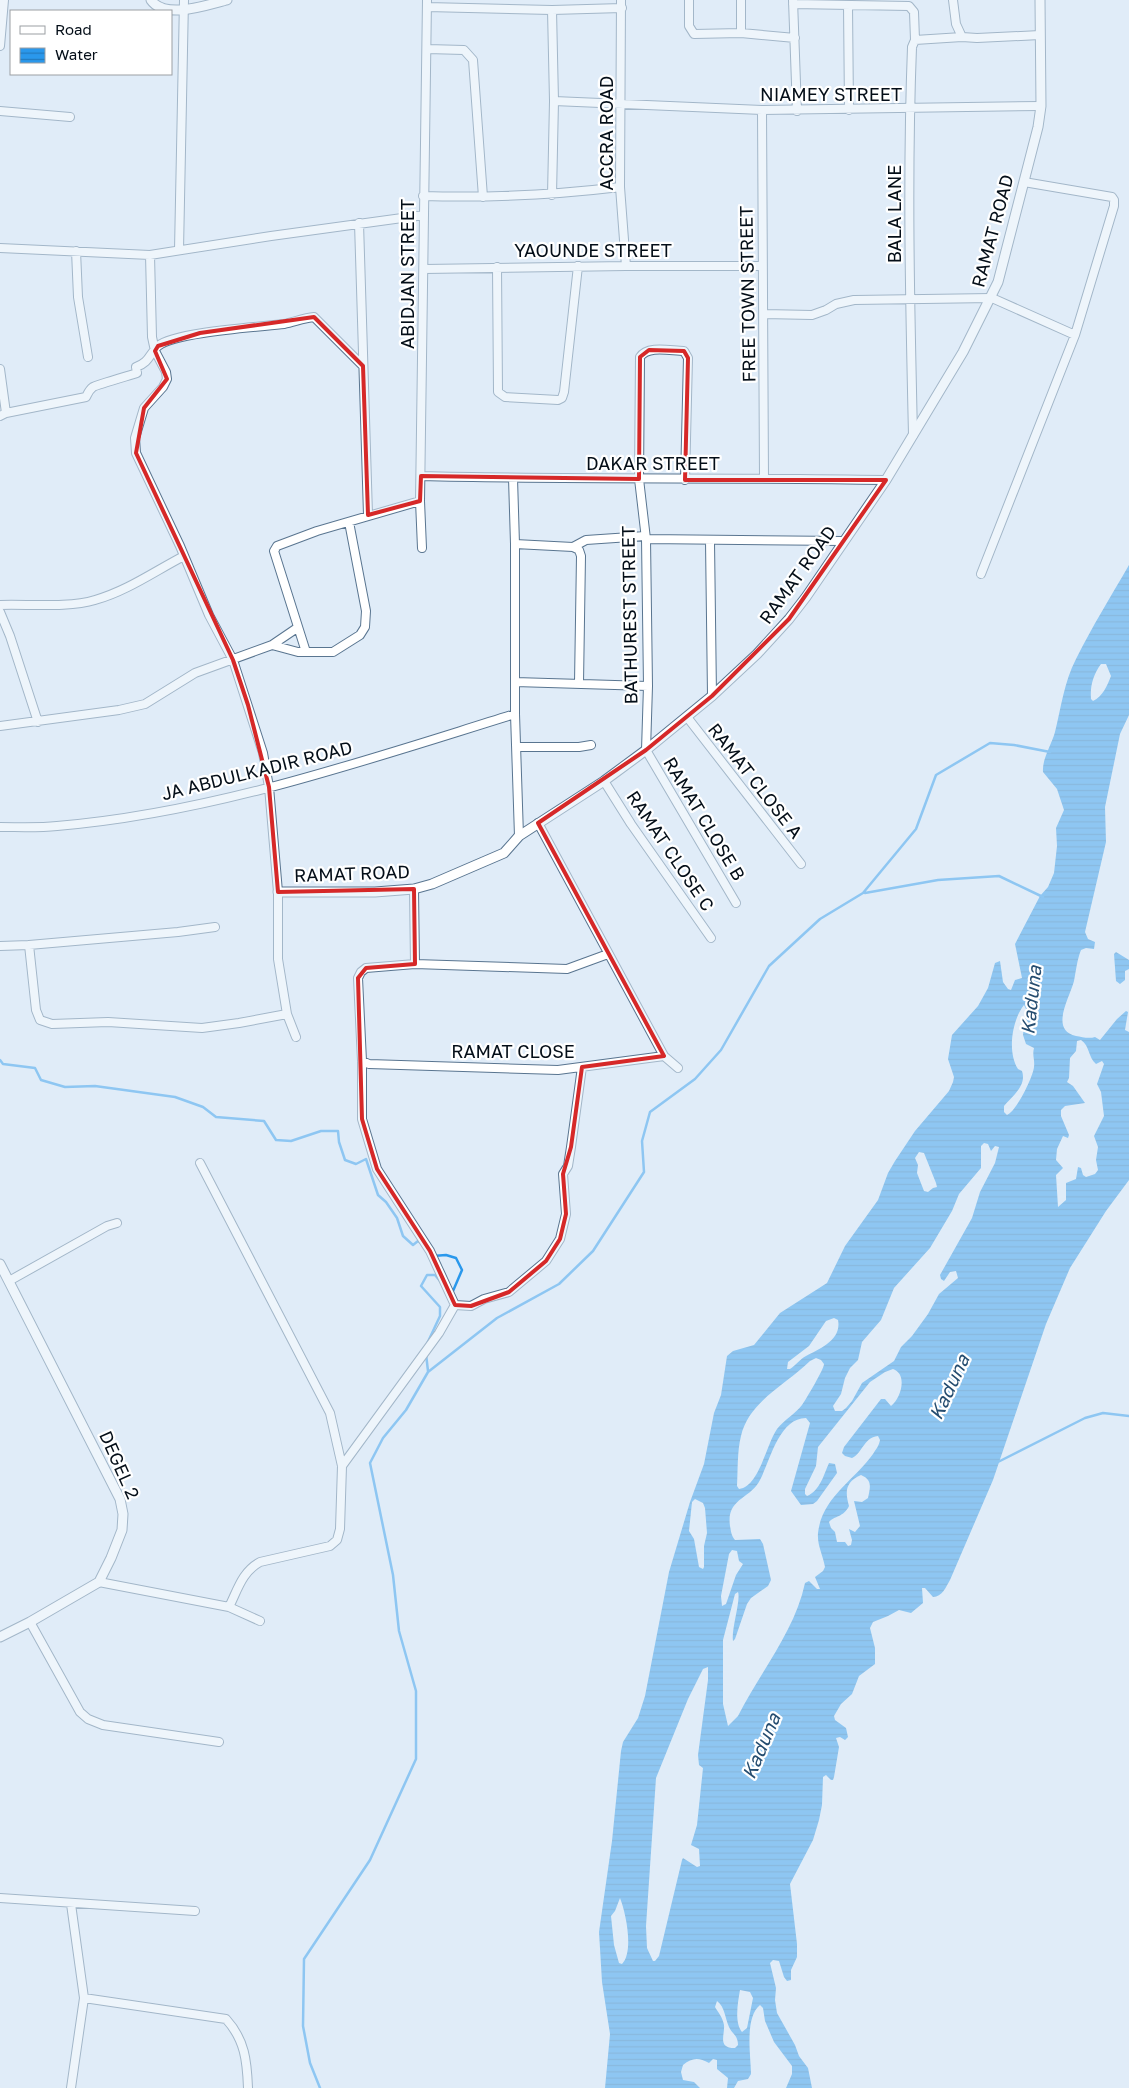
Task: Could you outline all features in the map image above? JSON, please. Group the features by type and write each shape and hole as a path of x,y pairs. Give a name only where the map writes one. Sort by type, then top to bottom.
{"street":[{"path":"0,46 4,0"},
{"path":"151,0 154,4 165,9 184,10 227,0"},
{"path":"179,250 181,74 184,0"},
{"path":"689,0 689,26 694,34 740,33 795,38"},
{"path":"740,33 741,0"},
{"path":"953,0 956,24 962,36"},
{"name":"RAMAT ROAD","path":"278,892 375,892 414,889 432,884 504,853 519,836 604,781 646,750 712,696 757,654 789,619 886,480 963,352 992,298 998,282 1038,127 1041,106 1040,0"},
{"path":"797,111 793,2 848,5 849,110"},
{"path":"427,4 552,10 622,4"},
{"name":"ABIDJAN STREET","path":"422,548 420,501 427,4"},
{"name":"ACCRA ROAD","path":"622,4 620,187 626,266"},
{"name":"BALA LANE","path":"848,5 912,8 915,40 912,47 910,109 910,300 913,436"},
{"path":"552,10 554,102 552,195"},
{"path":"915,40 962,36 976,38 1040,35"},
{"path":"427,49 464,50 473,60 483,197"},
{"name":"NIAMEY STREET","path":"554,102 797,111 1041,106"},
{"name":"FREE TOWN STREET","path":"762,110 764,478"},
{"path":"0,111 70,117"},
{"path":"980,574 1076,335 1114,200 1112,197 1024,182"},
{"path":"423,196 552,195 620,187"},
{"path":"0,248 150,255 424,215"},
{"path":"359,223 368,515"},
{"path":"76,251 78,297 88,357"},
{"path":"150,255 152,310 150,322 155,351 166,372 167,379 163,387 144,408 135,438 136,453 209,615 233,660 263,753 270,787 278,892 278,959 287,1014 296,1037"},
{"path":"497,267 498,392 505,398 558,400 562,398 564,392 578,266"},
{"name":"YAOUNDE STREET","path":"424,269 578,266 762,266"},
{"path":"764,314 812,316 836,304 854,300 992,298 1076,335"},
{"path":"0,369 3,414 86,397 88,391 95,385 137,374 136,368 146,363 158,346 200,333 288,323 314,317 363,366"},
{"name":"BATHUREST STREET","path":"646,750 648,686 646,538 639,479 640,358 643,352 649,350 684,351 688,358 685,480"},
{"name":"DAKAR STREET","path":"421,476 685,480 764,478 886,480"},
{"path":"513,478 515,714 519,836"},
{"path":"306,652 274,551 277,546 317,531 420,501"},
{"path":"272,645 298,652 333,652 360,635 365,628 366,611 349,522"},
{"path":"573,547 586,540 646,538 710,541 843,541"},
{"path":"710,541 712,696"},
{"path":"515,544 573,547 579,550 581,556 579,683"},
{"path":"0,605 77,604 94,601 118,592 184,556"},
{"path":"0,612 10,636 38,722"},
{"path":"0,726 119,710 145,704 195,673 272,645 297,628"},
{"path":"515,682 648,686"},
{"name":"JA ABDULKADIR ROAD","path":"0,827 56,826 120,819 190,806 270,787 515,714"},
{"name":"RAMAT CLOSE A","path":"686,717 801,864"},
{"path":"517,747 579,747 591,745"},
{"name":"RAMAT CLOSE B","path":"646,750 736,903"},
{"name":"RAMAT CLOSE C","path":"604,781 631,824 711,938"},
{"path":"538,823 664,1056 678,1068"},
{"path":"414,889 415,964"},
{"path":"0,946 178,932 215,927"},
{"path":"29,945 36,1010 40,1020 52,1024 108,1022 202,1028 287,1014"},
{"path":"455,1305 430,1251 378,1169 362,1119 362,1061 358,978 366,968 415,964 567,969 608,954"},
{"name":"RAMAT CLOSE","path":"362,1061 369,1064 558,1070 664,1056"},
{"path":"455,1305 471,1306 484,1299 509,1292 546,1261 560,1239 566,1214 563,1174 568,1166 582,1067"},
{"path":"200,1163 330,1413 342,1466 340,1529 337,1540 330,1546 260,1562 246,1571 229,1607"},
{"path":"9,1281 107,1226 117,1223"},
{"name":"DEGEL 2","path":"0,1264 120,1499 123,1514 122,1530 112,1558 99,1582"},
{"path":"342,1466 439,1333 455,1305"},
{"path":"0,1637 99,1582 229,1607 260,1621"},
{"path":"30,1622 80,1712 88,1719 103,1725 219,1742"},
{"path":"0,1898 195,1911"},
{"path":"71,1904 84,1998 72,2088"},
{"path":"84,1998 226,2019 241,2040 247,2066 248,2088"}],"highlighted area":[{"path":"314,317 363,366 368,515 420,501 421,476 639,479 640,357 649,350 684,351 688,358 685,480 886,480 789,619 712,696 646,750 538,823 664,1056 582,1067 571,1147 563,1174 566,1214 560,1239 546,1261 509,1292 471,1306 455,1305 430,1251 377,1169 362,1119 358,978 366,968 415,964 414,889 278,892 269,787 248,705 233,660 136,453 144,408 167,379 155,351 158,346 200,333"}],"water":[{"name":"Kaduna","path":"1129,565 1129,715 1120,734 1105,807 1106,842 1085,932 1088,939 1095,942 1094,949 1086,948 1081,950 1062,1020 1068,1033 1076,1036 1095,1037 1100,1040 1117,1019 1126,1011 1128,1012 1125,1030 1129,1032 1129,1180 1106,1211 1070,1268 1046,1324 993,1480 947,1586 936,1597 933,1597 925,1588 922,1588 923,1603 911,1613 899,1610 873,1622 870,1628 875,1648 875,1664 859,1676 852,1694 841,1704 834,1716 835,1720 846,1728 848,1737 845,1740 840,1737 836,1738 839,1747 834,1777 831,1780 826,1775 823,1777 822,1805 813,1840 790,1884 797,1944 797,1957 791,1970 791,1980 787,1981 784,1977 779,1961 773,1960 770,1963 776,1988 777,2013 799,2056 808,2068 812,2088 786,2088 792,2074 792,2066 774,2042 765,2021 763,2008 760,2005 755,2011 750,2028 751,2074 748,2079 738,2081 734,2088 727,2088 728,2078 717,2069 717,2060 713,2059 709,2063 698,2059 683,2065 681,2072 683,2080 694,2082 700,2088 605,2088 610,2034 602,1982 599,1932 612,1841 621,1751 623,1742 638,1718 645,1696 669,1572 690,1502 704,1464 714,1413 721,1395 727,1356 733,1351 754,1345 780,1313 827,1283 845,1246 878,1200 888,1173 895,1161 915,1131 949,1091 954,1077 948,1059 952,1035 978,1006 988,988 995,963 1000,961 1003,982 1008,989 1011,990 1015,980 1022,978 1015,944 1054,873 1057,846 1056,828 1064,810 1057,789 1043,772 1044,762 1055,732 1072,668 1088,635","holes":["1101,664 1106,664 1111,676 1102,694 1093,701 1091,694 1094,676","1024,1005 1026,1009 1023,1035 1026,1044 1034,1048 1034,1067 1024,1094 1015,1108 1007,1115 1004,1112 1004,1106 1021,1086 1023,1076 1022,1071 1018,1069 1013,1054 1012,1036","1081,1040 1086,1045 1096,1064 1102,1061 1104,1064 1097,1084 1101,1092 1104,1116 1094,1136 1098,1147 1096,1160 1098,1170 1095,1174 1086,1177 1083,1175 1081,1168 1078,1167 1076,1179 1066,1183 1066,1200 1058,1207 1056,1175 1063,1168 1056,1160 1057,1149 1063,1136 1068,1138 1069,1135 1061,1116 1061,1110 1065,1106 1085,1103 1073,1086 1067,1082 1070,1058 1076,1051 1077,1041","984,1143 988,1144 991,1151 995,1146 999,1147 995,1163 980,1192 972,1218 940,1275 944,1281 950,1272 956,1271 958,1278 939,1294 928,1314 912,1336 901,1347 894,1361 862,1383 846,1408 842,1411 835,1411 833,1406 841,1394 850,1368 858,1360 862,1342 881,1320 894,1288 930,1248 952,1211 959,1194 981,1168 981,1146","919,1152 924,1153 937,1187 928,1192 924,1191 917,1173 918,1165 915,1158","834,1318 838,1320 837,1333 828,1343 804,1357 790,1369 787,1369 788,1362 809,1346 826,1321","816,1358 824,1364 802,1405 777,1429 752,1481 746,1487 739,1489 737,1486 739,1448 745,1424 760,1403","893,1369 898,1372 902,1381 900,1393 895,1403 891,1406 885,1399 881,1399 844,1447 842,1453 852,1458 873,1437 878,1436 880,1440 865,1464 832,1499 821,1520 818,1537 825,1567 815,1577 820,1589 817,1589 809,1581 805,1583 800,1601 785,1635 738,1716 728,1726 723,1704 723,1640 735,1594 738,1592 739,1596 733,1641 747,1604 751,1598 768,1586 771,1580 763,1544 760,1539 735,1540 731,1533 730,1517 732,1510 735,1504 751,1491 760,1480 782,1433 789,1425 797,1420 806,1418 810,1423 791,1491 801,1505 813,1504 837,1473 835,1464 829,1463 815,1490 807,1496 805,1494 805,1489 816,1466 818,1447 870,1382","861,1475 867,1479 870,1488 868,1498 862,1502 854,1501 860,1526 855,1532 849,1529 852,1540 851,1545 848,1546 845,1542 837,1542 835,1532 829,1522 847,1510 849,1506 847,1496 849,1484","695,1499 703,1503 705,1508 707,1533 704,1546 703,1569 699,1567 694,1539 689,1531 692,1502","732,1550 737,1551 739,1561 743,1564 736,1575 726,1604 722,1606 721,1596 729,1554","708,1667 698,1755 699,1765 703,1768 697,1825 691,1845 699,1849 700,1866 697,1867 683,1858 682,1860 659,1956 653,1961 647,1948 646,1926 656,1778 688,1699 703,1669","620,1898 628,1932 628,1951 622,1964 619,1963 614,1945 611,1916","740,1990 750,1992 753,1998 747,2028 742,2032 737,2017","717,2001 722,2006 729,2027 737,2039 738,2045 735,2048 726,2046 724,2043 722,2018 715,2007"]},
{"path":"1116,952 1129,960 1129,969 1125,971 1125,980 1120,984 1116,981 1114,954"}],"waterway":[{"path":"320,2088 310,2063 303,2026 304,1959 370,1860 416,1759 416,1691 399,1631 393,1575 370,1463 383,1438 406,1410 428,1372 497,1318 559,1284 593,1251 644,1172 642,1141 650,1112 695,1079 721,1050 769,966 820,919 863,893 916,829 936,775 990,743 1014,745 1050,752"},
{"path":"865,893 938,880 999,876 1043,897"},
{"path":"0,1060 3,1064 35,1068 41,1080 65,1087 95,1086 175,1097 203,1107 216,1117 264,1121 276,1140 291,1141 321,1131 338,1131 339,1142 345,1160 356,1164 366,1159 378,1195 386,1202 397,1218 403,1236 413,1245 418,1241 422,1244"},
{"path":"433,1256 446,1255 456,1258 462,1270 453,1291 451,1289"},
{"path":"426,1346 440,1316 440,1307 421,1286 427,1275 435,1275 440,1281"},
{"path":"426,1354 428,1371"},
{"path":"996,1463 1085,1418 1103,1413 1129,1416"}]}
